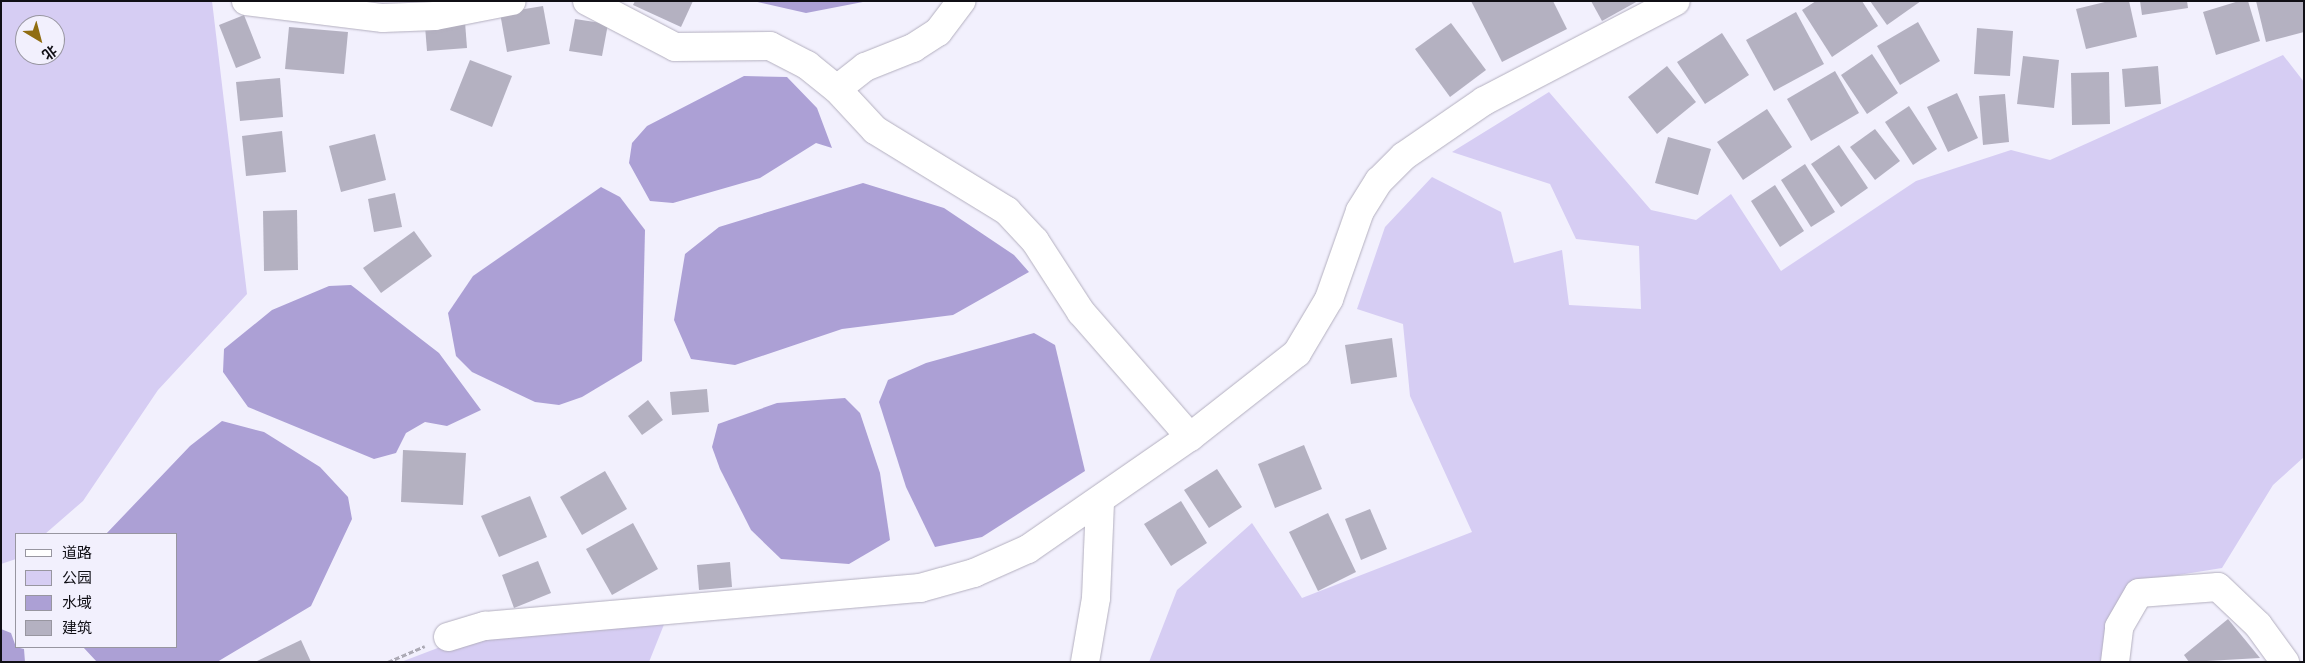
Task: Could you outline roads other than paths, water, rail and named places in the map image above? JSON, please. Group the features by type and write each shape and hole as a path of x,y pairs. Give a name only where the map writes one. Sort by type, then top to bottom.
{"street":[{"path":"246,1 383,18 435,16 512,1"},
{"path":"587,1 674,47 770,46 795,57 837,89 874,130 1007,211 1035,241 1081,312 1190,438"},
{"path":"837,89 865,67 913,48 938,32 961,1"},
{"path":"448,636 485,626 920,588 974,572 1028,549 1100,502 1190,438 1297,353 1329,299 1360,212 1379,181 1404,156 1484,101 1676,1"},
{"path":"1085,662 1096,598 1100,502"},
{"path":"2115,662 2119,628 2139,592 2218,587 2258,625 2285,662"}],"water":[{"path":"753,1 868,1 806,13"},
{"path":"744,76 787,77 817,108 832,148 816,143 760,178 673,203 650,201 629,163 632,143 647,126"},
{"path":"863,183 944,208 1014,255 1029,272 953,315 842,329 735,365 691,359 674,320 685,254 719,227"},
{"path":"601,187 620,197 645,230 642,361 582,397 559,405 535,402 472,372 456,356 448,313 473,276"},
{"path":"351,285 439,353 481,410 447,426 425,422 406,433 396,453 374,459 248,407 223,372 224,349 272,310 329,286"},
{"path":"1034,333 1055,345 1085,471 982,537 935,547 906,487 879,402 888,380 926,363"},
{"path":"845,398 860,413 880,473 890,540 849,564 781,559 751,530 720,469 712,447 718,424 777,403"},
{"path":"222,421 264,432 320,467 348,497 352,519 311,606 217,662 97,662 84,648 178,648 178,533 107,533 190,446"},
{"path":"1,629 11,633 15,648 24,649 25,662 1,662"}]}
